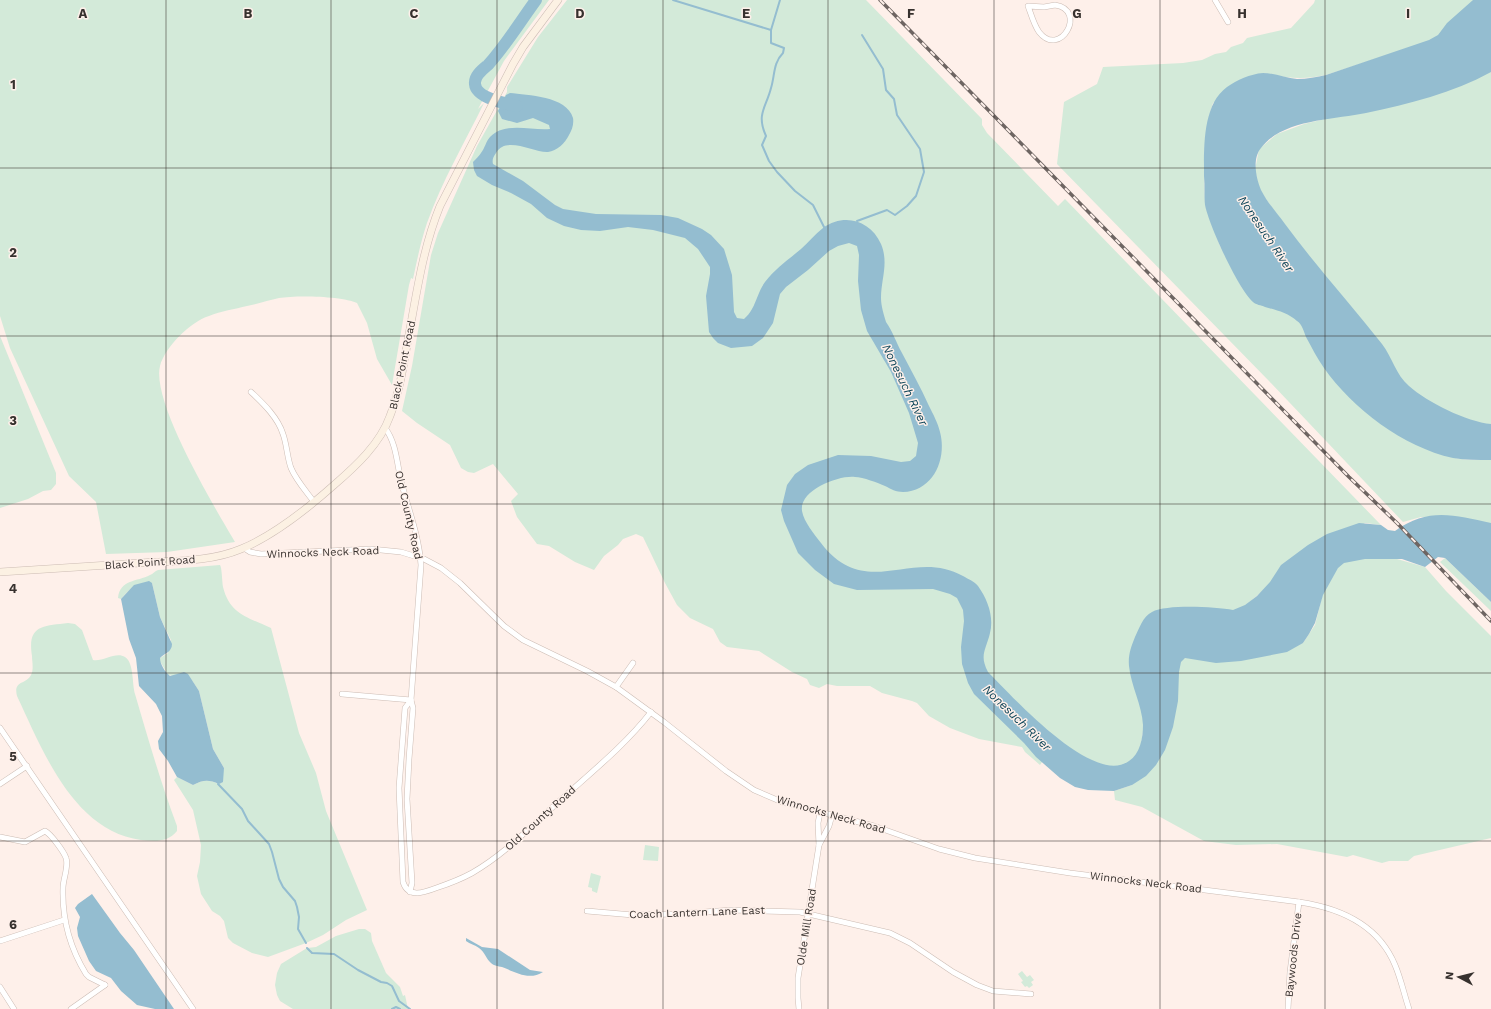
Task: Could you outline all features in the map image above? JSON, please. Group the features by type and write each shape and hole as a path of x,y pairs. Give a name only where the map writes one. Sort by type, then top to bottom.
{"main road":[{"name":"Black Point Road","path":"0,572 195,560 225,555 244,548 279,528 314,502 340,480 363,457 376,442 390,417 397,393 424,257 432,228 444,197 519,54 558,0"}],"street":[{"path":"1025,0 1036,27 1046,38 1057,39 1066,33 1069,28 1070,20 1067,11 1062,7 1055,5 1028,6"},
{"path":"1215,0 1228,22"},
{"path":"252,392 280,426 284,435 292,472 314,502"},
{"name":"Old County Road","path":"385,428 390,434 420,557 420,591 411,700 413,708 407,799 412,883 410,892"},
{"name":"Winnocks Neck Road","path":"244,548 250,552 261,554 371,549 401,552 420,557 452,576 504,626 523,640 587,671 616,688 651,712 713,762 749,787 782,802 874,826 939,849 975,858 1299,902 1327,907 1346,914 1362,923 1382,943 1394,964 1409,1009"},
{"path":"616,688 633,663"},
{"path":"342,694 411,700"},
{"name":"Old County Road","path":"411,700 405,708 399,788 403,882 404,886 413,893 427,892 473,873 494,858 514,842 613,753 651,712"},
{"path":"0,728 193,1009"},
{"path":"0,784 27,766"},
{"name":"Olde Mill Road","path":"799,1009 798,978 819,845 818,823 820,813"},
{"name":"Olde Mill Road","path":"819,845 829,826 832,816"},
{"path":"0,837 25,842 30,841 47,831 66,859 63,896 64,920 73,948 86,974 105,985 71,1009"},
{"name":"Baywoods Drive","path":"1288,1009 1290,972 1299,902"},
{"name":"Coach Lantern Lane East","path":"587,911 632,915 732,910 792,911 890,933 920,949 959,976 984,988 993,991 1031,994"},
{"path":"0,941 64,920"},
{"path":"0,987 14,1009"}],"green space":[{"path":"0,0 549,0 504,61 478,109 484,103 433,207 423,237 413,279 411,278 409,285 392,385 377,359 367,323 357,303 341,299 307,296 287,297 218,313 202,319 186,329 167,351 160,366 160,383 165,404 175,429 200,481 235,542 167,552 106,554 96,502 69,476 10,348 0,316"},
{"path":"567,0 866,0 982,119 982,125 987,133 1058,206 1065,199 1381,525 1365,523 1266,588 1238,612 1209,611 1144,724 1140,752 1121,769 1084,760 1057,740 1040,765 1025,752 1022,747 979,739 950,728 929,716 917,703 912,701 882,693 870,686 837,686 827,684 819,688 810,685 807,679 792,672 759,651 727,647 720,642 713,629 690,618 677,605 643,537 636,534 623,539 604,556 594,570 575,562 549,546 537,544 517,517 511,501 518,494 493,464 474,473 468,472 461,468 450,445 402,411 412,366 431,255 438,233 477,146 507,92 507,87 538,37"},
{"path":"1315,0 1476,0 1439,38 1326,75 1309,78 1294,78 1263,73 1213,103 1209,116 1205,141 1205,204 1220,246 1242,288 1293,315 1441,453 1459,459 1491,460 1491,525 1421,517 1403,522 1269,381 1057,164 1064,102 1097,84 1103,67 1183,63 1202,60 1215,54 1226,52 1231,47 1243,43 1247,38 1291,28"},
{"path":"1491,68 1491,425 1483,425 1417,403 1310,263 1259,189 1255,170 1259,149 1277,134 1304,124"},
{"path":"0,336 56,473 56,484 51,490 43,491 28,499 0,508"},
{"path":"1363,558 1397,559 1425,567 1446,591 1491,636 1491,838 1414,856 1408,861 1389,861 1382,863 1353,855 1347,857 1277,844 1236,845 1204,841 1142,807 1115,800 1114,791 1132,785 1178,659 1303,643 1315,625 1323,593 1338,567 1341,563"},
{"path":"1445,558 1491,602 1491,611 1440,562"},
{"path":"220,565 223,587 230,604 241,614 271,628 299,733 316,773 326,811 367,910 346,920 323,935 268,957 252,953 233,943 228,938 224,921 220,916 212,911 201,894 197,876 201,845 193,810 174,780 177,777 193,785 206,781 212,781 219,784 224,768 213,749 199,691 184,672 173,676 168,675 160,661 160,658 168,653 171,640 160,617 152,583 134,586 121,599 118,598 119,592 126,584 151,575 158,570"},
{"path":"68,623 75,624 82,630 93,660 101,660 121,655 128,660 130,664 135,694 160,777 177,826 177,831 169,838 151,841 141,840 117,833 96,821 78,804 63,784 37,740 17,696 17,687 29,678 32,673 33,666 31,646 32,638 35,633 44,627"},
{"path":"645,845 659,847 658,861 643,860"},
{"path":"591,873 601,876 597,893 592,891 592,888 588,887"},
{"path":"359,929 365,929 371,933 372,941 386,973 400,987 403,996 405,995 408,1009 293,1009 280,1001 275,985 277,973 281,964 307,948 316,947 336,936"},
{"path":"1022,971 1027,977 1030,975 1034,980 1031,982 1033,985 1029,988 1027,986 1025,987 1021,982 1023,981 1018,974"}],"water":[{"path":"1473,0 1491,0 1491,72 1446,92 1414,102 1366,113 1309,122 1282,131 1270,138 1258,152 1256,158 1256,169 1261,190 1269,203 1308,254 1382,344 1405,382 1437,405 1459,415 1491,424 1491,460 1458,459 1434,453 1398,436 1364,412 1349,398 1324,368 1299,322 1286,314 1256,304 1247,295 1232,271 1218,241 1205,205 1204,153 1206,128 1213,105 1219,95 1227,87 1244,78 1263,73 1297,79 1326,75 1429,40 1438,35 1447,23"},
{"path":"510,93 546,98 563,105 573,118 572,127 565,141 555,150 542,152 520,146 506,145 496,153 493,158 493,164 523,181 555,205 563,209 596,214 661,215 678,218 702,229 711,235 724,249 732,275 734,312 737,318 744,319 746,317 752,309 763,285 769,277 782,264 804,247 823,228 831,223 848,220 856,221 870,229 881,244 883,251 885,264 881,298 886,322 938,425 942,442 940,462 936,471 923,486 914,490 903,492 858,477 848,477 830,481 813,490 803,503 802,511 805,519 821,543 838,560 855,569 872,572 926,567 944,569 963,576 975,583 985,597 991,615 990,633 984,652 985,666 988,672 1034,718 1075,751 1095,761 1114,766 1129,761 1136,754 1140,745 1143,725 1141,710 1130,673 1129,658 1135,637 1146,616 1159,609 1168,608 1203,607 1233,610 1245,605 1257,596 1270,582 1281,565 1308,545 1327,534 1359,523 1381,525 1388,530 1395,531 1407,523 1419,518 1442,515 1491,523 1491,602 1445,558 1438,557 1425,567 1402,559 1365,559 1344,563 1338,568 1323,595 1315,623 1303,643 1287,652 1241,661 1216,663 1185,658 1181,662 1179,672 1178,701 1173,727 1165,750 1156,765 1146,776 1132,785 1114,791 1088,790 1075,787 1060,778 1036,757 1024,743 974,694 968,683 962,664 961,647 964,621 963,610 957,598 950,594 933,589 857,590 834,584 815,570 798,553 784,521 781,510 787,485 795,474 808,465 838,455 871,456 901,462 910,461 916,456 918,443 909,413 891,372 867,331 861,310 858,281 859,255 857,246 849,243 838,246 829,251 786,287 780,294 773,323 763,338 752,346 731,348 718,343 709,332 706,296 710,267 698,249 685,238 653,230 628,227 600,231 581,230 564,226 547,218 531,204 477,176 474,170 473,162 482,151 490,137 496,132 511,128 550,129 549,125 533,118 517,123 502,119 498,111 506,95"},
{"path":"149,581 152,583 160,617 172,644 170,651 160,658 161,663 170,676 184,672 188,674 199,691 213,749 224,768 223,782 219,784 212,781 206,781 193,785 177,777 159,749 158,741 163,732 162,716 156,704 139,686 136,658 129,639 121,599 134,585"},
{"path":"92,894 134,950 174,1009 155,1009 137,1005 121,991 111,978 96,971 89,961 78,936 77,928 80,917 75,908"},
{"path":"466,938 482,947 498,949 530,970 543,972 538,975 527,976 493,965 481,950 466,941"}],"waterway":[{"name":"Nonesuch River","path":"517,106 486,97 477,89 475,81 479,73 501,50 536,0"},
{"path":"673,0 771,30"},
{"path":"780,0 771,30 771,43 784,48 783,53 777,61 771,88 763,111 762,122 766,136 762,145 769,161 777,172 795,191 813,205 824,227"},
{"path":"857,221 887,210 895,215 907,206 916,196 924,172 920,149 897,115 894,99 886,90 883,69 862,35"},
{"path":"218,784 242,809 248,821 269,844 279,879 283,887 295,901 299,917 298,929 306,943"},
{"path":"307,948 312,953 334,954 358,970 381,982 387,983 392,986 399,1001 410,1009"},
{"path":"392,1009 396,1007 400,1009"}],"railway":[{"path":"880,0 1349,477 1398,524 1491,621"}]}
